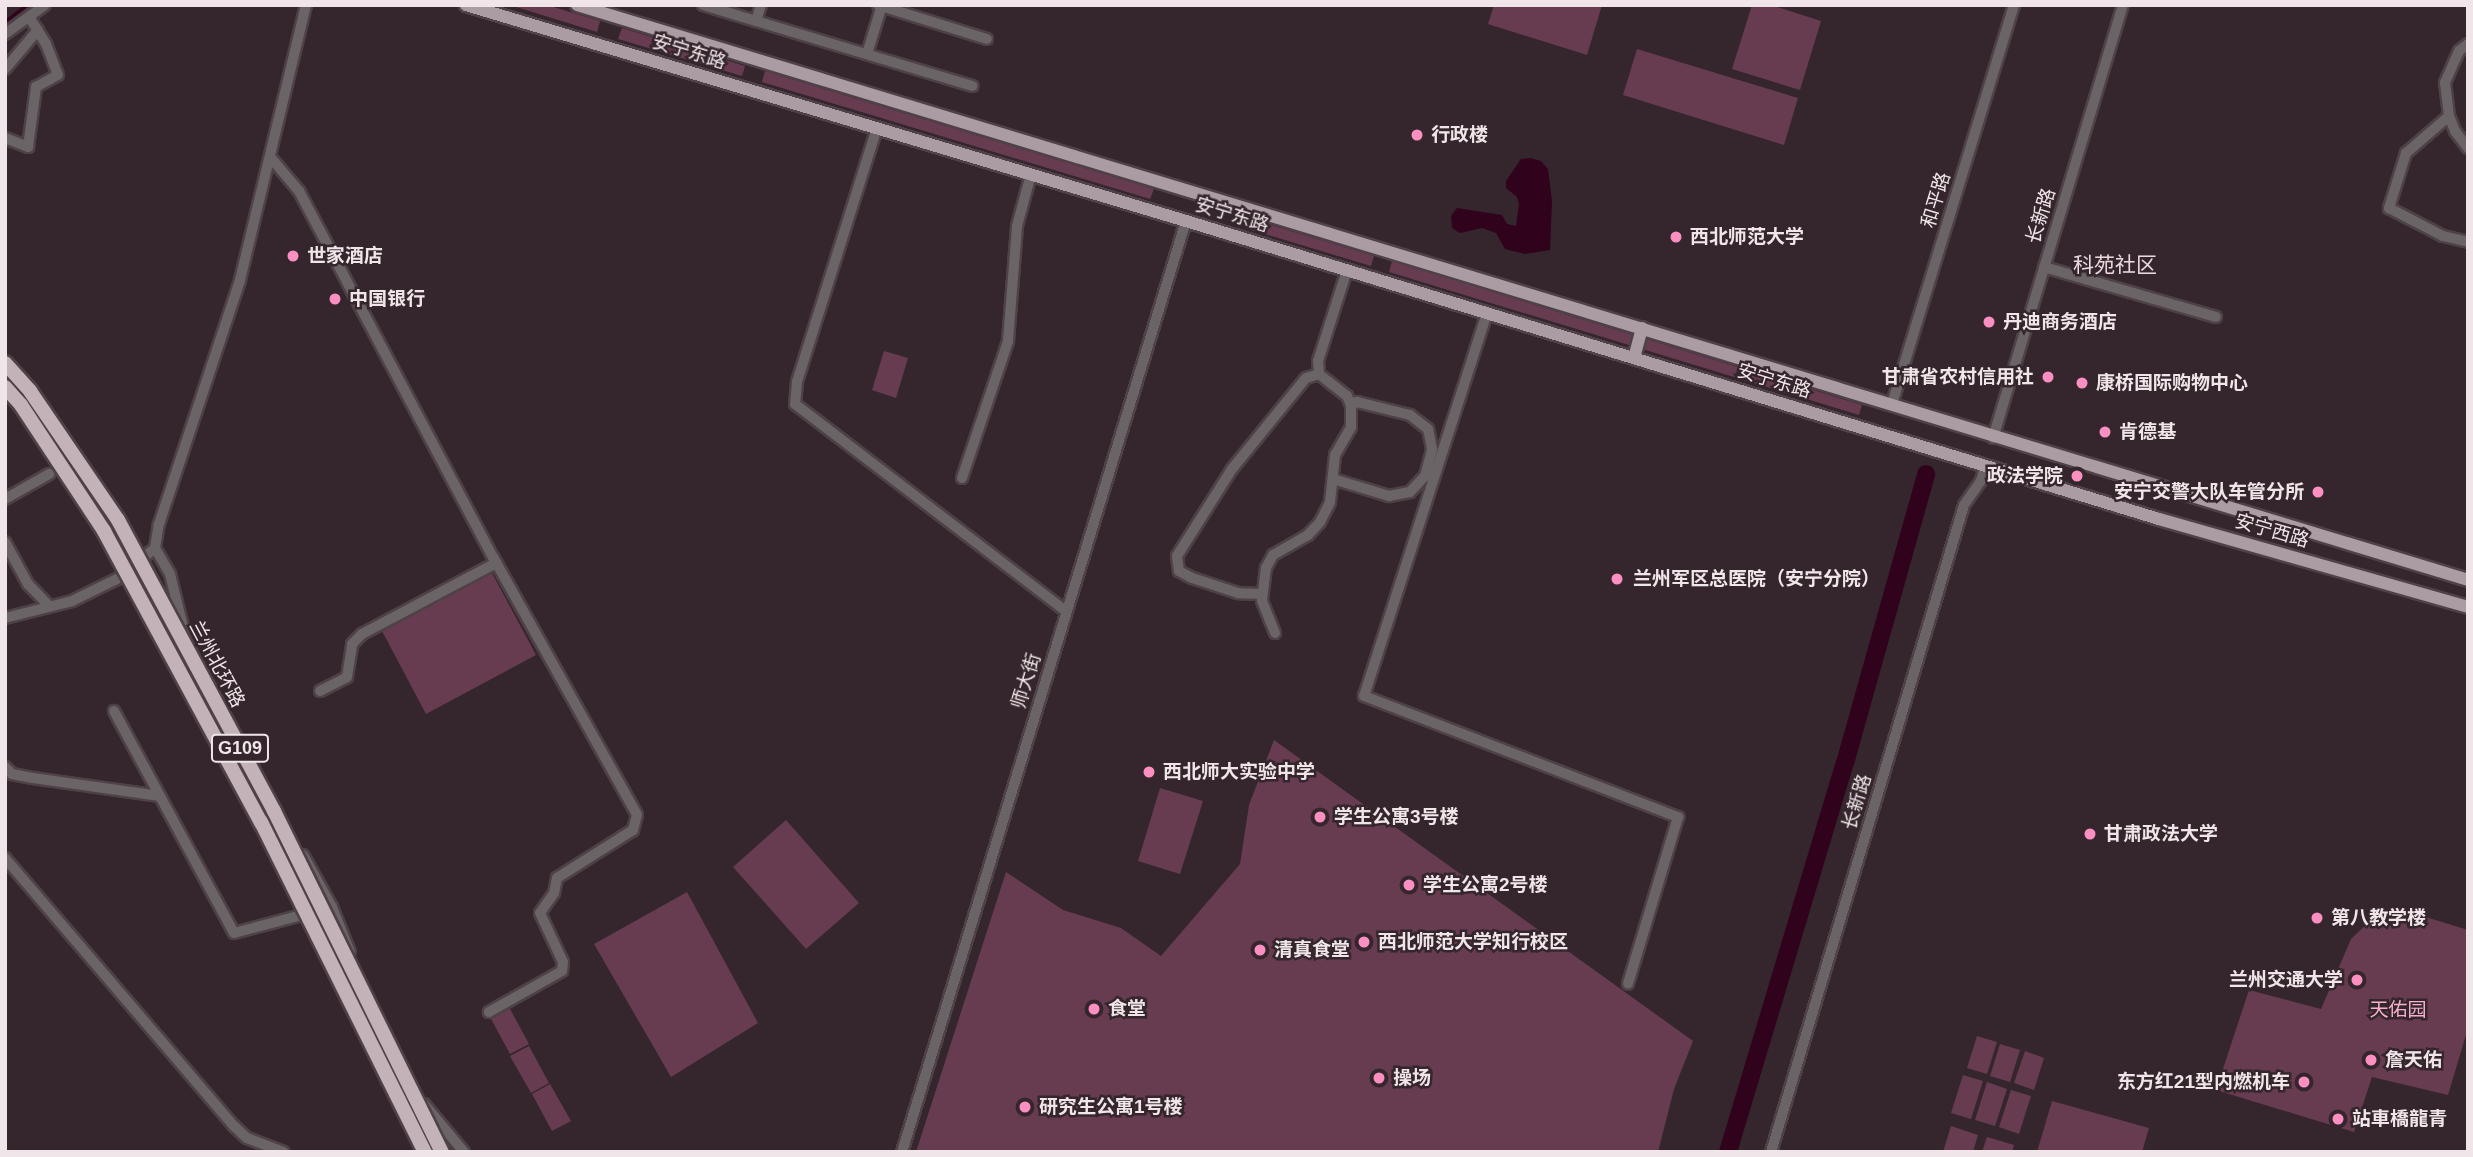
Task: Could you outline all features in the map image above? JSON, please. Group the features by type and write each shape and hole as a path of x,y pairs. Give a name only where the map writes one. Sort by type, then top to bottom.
{"highway":[{"name":"兰州北环路","path":"5,363 30,391 118,520 274,811 442,1152"},
{"name":"兰州北环路","path":"5,387 21,405 104,531 261,822 425,1152"}],"main road":[{"name":"安宁东路","path":"466,5 1186,221 1985,466"},
{"name":"安宁东路","path":"577,5 615,11 1892,404 1993,438"},
{"path":"1634,358 1642,328"},
{"name":"安宁西路","path":"1993,438 2468,580"},
{"name":"安宁西路","path":"1985,466 2468,607"}],"street":[{"path":"5,34 46,5"},
{"path":"306,5 280,113 272,159 240,281 159,524 155,548 170,574 185,634 332,907 392,1049 426,1107 464,1152"},
{"path":"703,5 972,86"},
{"path":"756,21 761,5"},
{"name":"和平路","path":"1892,404 2014,5"},
{"name":"长新路","path":"1993,438 2123,5"},
{"path":"867,54 880,6 987,39"},
{"path":"5,138 28,147 36,87 58,75 30,18"},
{"path":"5,69 38,30"},
{"path":"2468,44 2459,51 2445,83 2449,116 2455,131 2468,148"},
{"path":"2449,116 2406,153 2389,208 2443,236 2468,242"},
{"path":"877,128 797,382 795,404 1066,611"},
{"path":"272,159 299,191 496,563 637,815 633,830 557,878 554,893 540,913 563,962 562,971 489,1012"},
{"path":"962,478 1008,341 1017,226 1031,174"},
{"name":"师大街","path":"902,1152 1186,221"},
{"path":"2044,267 2216,317"},
{"path":"1275,633 1262,594 1266,568 1273,555 1308,535 1320,522 1330,502 1335,455 1351,427 1351,405 1347,396 1319,374 1318,360 1347,270"},
{"path":"1487,313 1364,696 1678,817 1628,984"},
{"path":"1262,594 1238,593 1192,578 1179,571 1177,556 1232,469 1306,378 1319,374"},
{"path":"1332,479 1389,496 1410,492 1425,476 1432,449 1428,429 1410,415 1357,402 1351,405"},
{"name":"长新路","path":"1770,1152 1964,505 1981,481 1985,466"},
{"path":"5,499 49,474"},
{"path":"5,542 28,584 48,605"},
{"path":"5,618 72,601 117,579 155,548"},
{"path":"320,691 347,677 352,644 362,634 496,563"},
{"path":"114,711 234,933 332,907"},
{"path":"5,767 12,774 33,778 160,796"},
{"path":"5,858 234,1126 247,1138 282,1152"}],"green space":[{"path":"510,5 547,5 600,21 597,32"},
{"path":"1494,5 1602,5 1587,55 1488,24"},
{"path":"1752,5 1771,5 1821,21 1800,90 1732,69"},
{"path":"622,28 745,66 742,76 618,39"},
{"path":"1637,49 1798,98 1784,145 1623,95"},
{"path":"765,71 1154,189 1150,199 762,82"},
{"path":"1251,219 1374,256 1371,266 1248,229"},
{"path":"1392,261 1862,405 1859,415 1389,272"},
{"path":"884,351 908,358 896,398 872,390"},
{"path":"492,573 536,655 426,714 382,631"},
{"name":"西北师范大学知行校区","path":"1274,740 1693,1041 1674,1089 1658,1152 916,1152 1006,872 1063,910 1121,928 1161,956 1240,864 1249,805"},
{"path":"1160,788 1203,801 1180,874 1138,861"},
{"path":"786,820 859,903 806,949 733,867"},
{"path":"687,892 758,1023 671,1077 594,944"},
{"name":"天佑园","path":"2395,913 2419,915 2468,930 2468,1028 2448,1095 2372,1077 2354,1132 2216,1090 2249,990 2321,1009 2351,939 2371,920"},
{"path":"509,1007 529,1044 510,1054 490,1017"},
{"path":"1977,1036 1997,1042 1987,1074 1967,1068"},
{"path":"2000,1044 2020,1050 2010,1082 1990,1076"},
{"path":"529,1046 549,1083 531,1093 510,1056"},
{"path":"2025,1051 2044,1058 2034,1090 2014,1083"},
{"path":"1963,1075 1983,1081 1971,1119 1951,1113"},
{"path":"1987,1082 2007,1089 1995,1126 1975,1120"},
{"path":"550,1084 571,1121 552,1131 532,1094"},
{"path":"2011,1090 2031,1096 2019,1134 1999,1127"},
{"path":"2052,1101 2149,1128 2142,1152 2037,1152"},
{"path":"1951,1126 1978,1135 1973,1152 1943,1152"},
{"path":"1987,1137 2014,1145 2012,1152 1982,1152"}],"shaded area":[{"path":"1521,159 1541,161 1548,169 1552,201 1550,250 1525,254 1505,249 1496,233 1482,228 1460,233 1452,228 1451,216 1457,208 1502,215 1507,224 1516,226 1519,204 1517,197 1506,188 1506,181"}],"waterway":[{"path":"5,21 26,5"},
{"path":"1728,1152 1845,763 1926,474"}],"place":[{"name":"行政楼","path":"1417,135"},
{"name":"西北师范大学","path":"1676,237"},
{"name":"世家酒店","path":"293,256"},
{"name":"中国银行","path":"335,299"},
{"name":"丹迪商务酒店","path":"1989,322"},
{"name":"甘肃省农村信用社","path":"2048,377"},
{"name":"康桥国际购物中心","path":"2082,383"},
{"name":"肯德基","path":"2105,432"},
{"name":"政法学院","path":"2077,476"},
{"name":"安宁交警大队车管分所","path":"2318,492"},
{"name":"兰州军区总医院（安宁分院）","path":"1617,579"},
{"name":"西北师大实验中学","path":"1149,772"},
{"name":"学生公寓3号楼","path":"1320,817"},
{"name":"甘肃政法大学","path":"2090,834"},
{"name":"学生公寓2号楼","path":"1409,885"},
{"name":"第八教学楼","path":"2317,918"},
{"name":"西北师范大学知行校区","path":"1364,942"},
{"name":"清真食堂","path":"1260,950"},
{"name":"兰州交通大学","path":"2357,980"},
{"name":"食堂","path":"1094,1009"},
{"name":"詹天佑","path":"2371,1060"},
{"name":"操场","path":"1379,1078"},
{"name":"东方红21型内燃机车","path":"2304,1082"},
{"name":"研究生公寓1号楼","path":"1025,1107"},
{"name":"站車橋龍青","path":"2338,1119"}],"district":[{"name":"科苑社区","path":"2115,265"}]}
